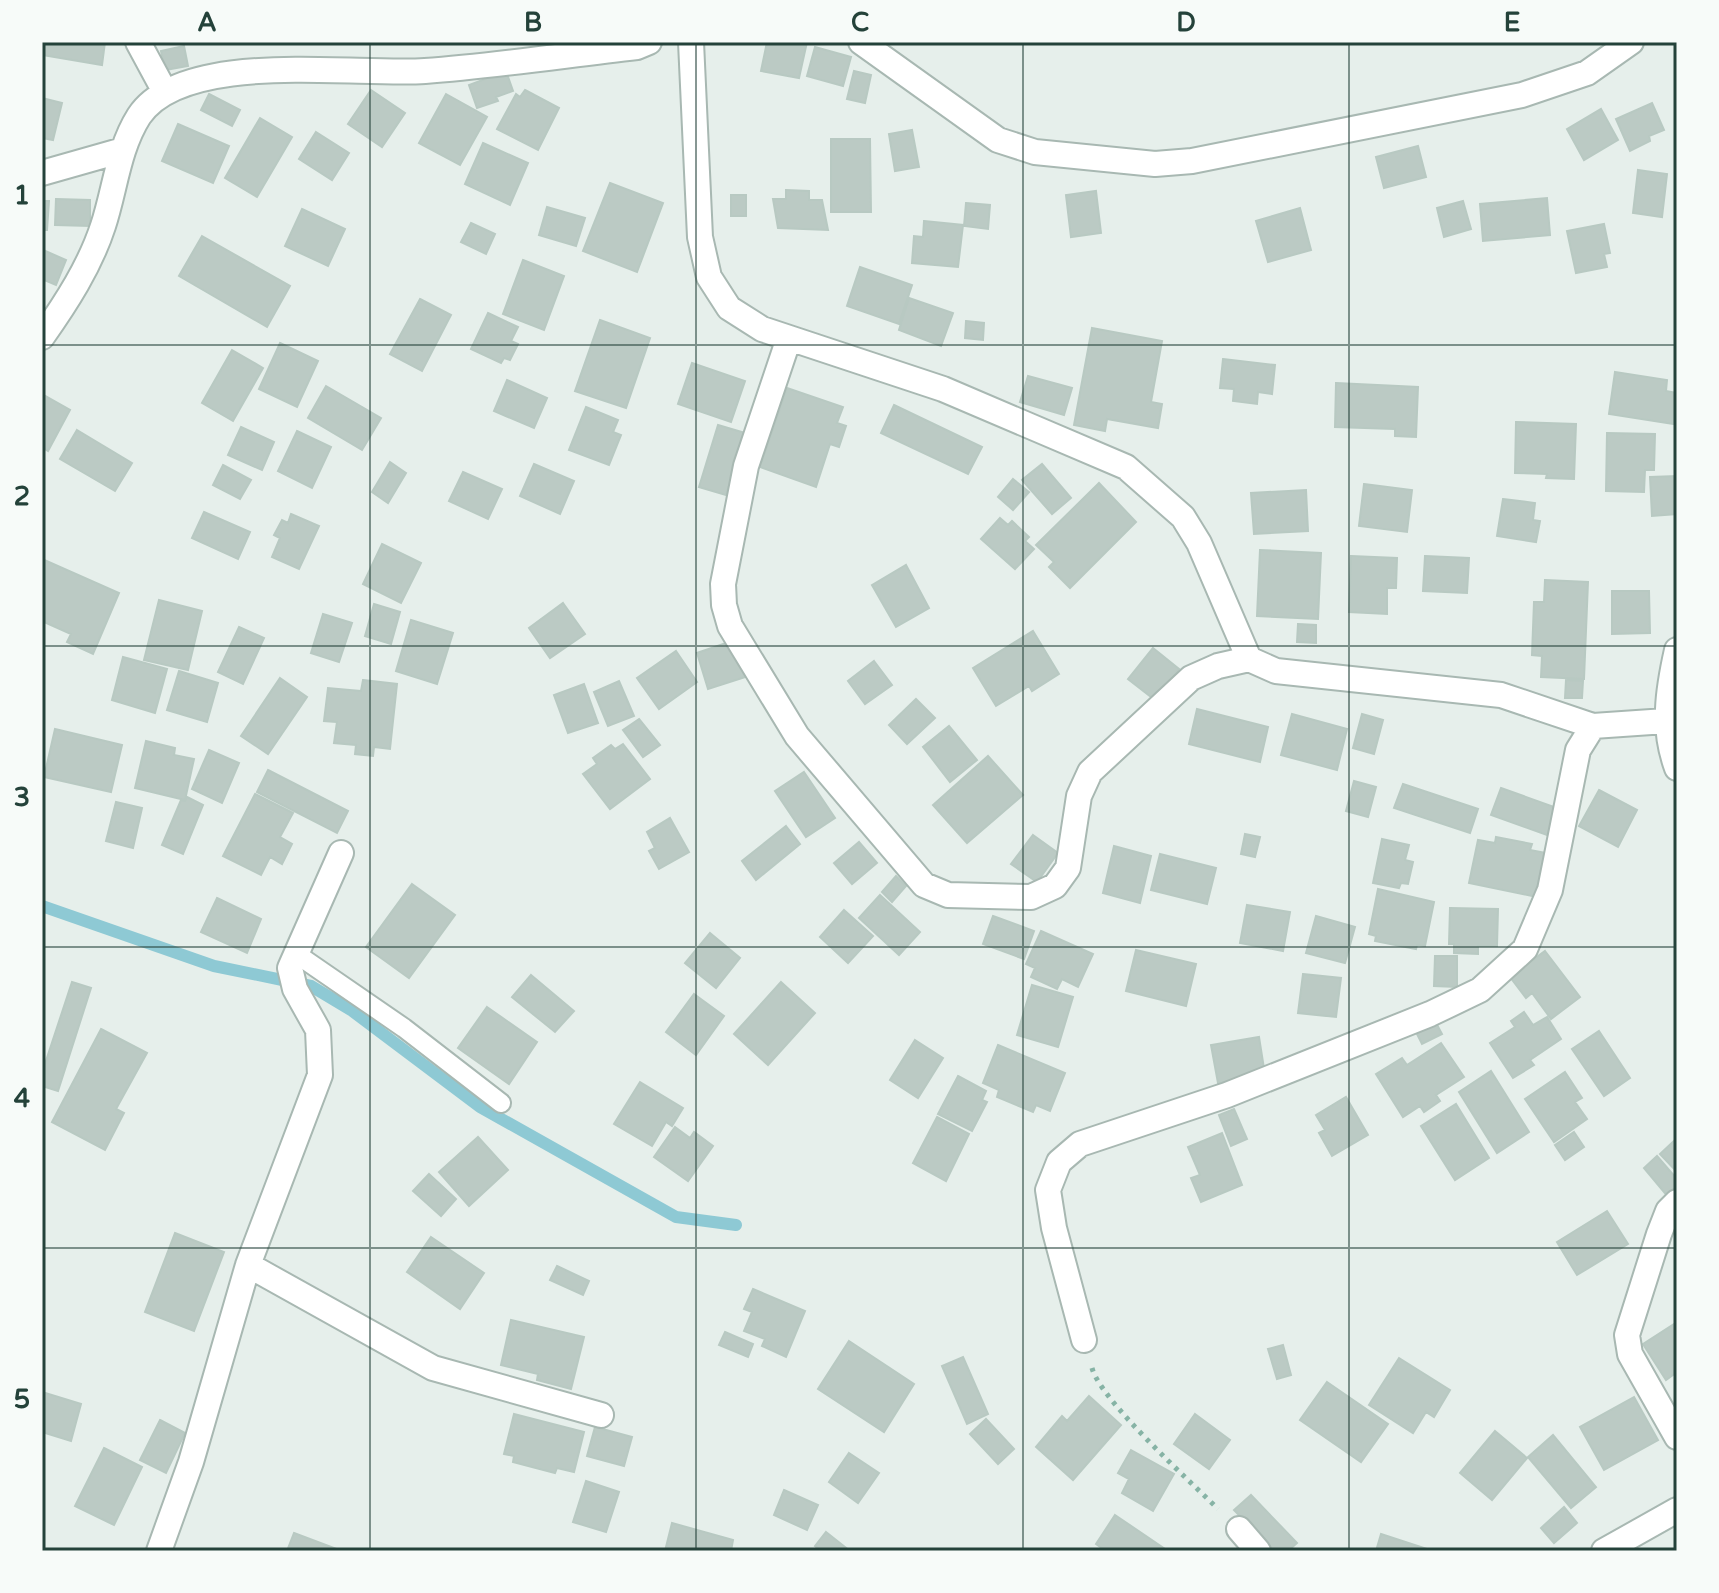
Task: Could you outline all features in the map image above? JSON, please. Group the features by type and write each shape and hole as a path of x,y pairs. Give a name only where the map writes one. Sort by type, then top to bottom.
{"street":[{"path":"138,42 165,92"},
{"path":"42,337 69,300 102,228 123,150 140,115 165,92 207,78 270,69 423,71 637,47 649,42"},
{"path":"691,42 700,237 709,277 729,308 762,329 943,389 1126,467 1183,517 1199,543 1249,659"},
{"path":"861,42 998,140 1035,152 1155,164 1192,161 1522,95 1587,73 1631,42"},
{"path":"42,173 123,150"},
{"path":"789,338 746,466 723,584 724,605 730,626 797,736 924,885 948,895 1031,897 1055,886 1068,868 1079,796 1090,772 1191,678 1218,666 1249,659 1276,671 1501,695 1593,726 1666,721"},
{"path":"1677,650 1666,721 1670,750 1677,768"},
{"path":"1084,1340 1054,1228 1048,1190 1059,1162 1080,1144 1227,1095 1430,1014 1480,990 1525,949 1550,890 1578,750 1593,726"},
{"path":"159,1551 191,1462 248,1265 320,1075 318,1030 293,970 341,853"},
{"path":"1677,1202 1668,1211 1659,1234 1627,1335 1630,1354 1677,1437"},
{"path":"248,1265 433,1368 601,1415"},
{"path":"1604,1551 1677,1510"},
{"path":"1239,1529 1258,1551"}],"lane":[{"path":"293,970 404,1028 501,1103"}],"path":[{"path":"1084,1340 1095,1379 1132,1422 1239,1529"}],"building":[{"path":"42,42 105,42 102,65 42,55"},
{"path":"767,42 807,42 799,78 761,71"},
{"path":"184,46 188,66 165,70 161,51"},
{"path":"815,47 851,57 843,86 807,76"},
{"path":"506,71 513,91 496,97 498,101 477,108 469,85"},
{"path":"854,71 871,75 865,103 847,99"},
{"path":"371,90 405,113 382,147 348,124"},
{"path":"525,90 559,108 538,150 497,129 516,94 520,97"},
{"path":"209,94 240,110 232,126 201,110"},
{"path":"446,94 487,117 460,165 419,143"},
{"path":"42,98 62,103 53,140 42,138"},
{"path":"1652,103 1664,130 1649,136 1650,141 1630,151 1616,119"},
{"path":"1601,109 1618,140 1584,160 1567,129"},
{"path":"260,118 292,137 257,197 225,178"},
{"path":"178,124 229,146 213,183 162,161"},
{"path":"912,130 919,167 895,171 889,134"},
{"path":"316,132 349,153 332,180 299,159"},
{"path":"831,139 870,139 871,212 831,212"},
{"path":"483,143 528,163 510,205 465,184"},
{"path":"1418,146 1426,177 1384,188 1376,157"},
{"path":"1638,170 1667,174 1662,217 1633,213"},
{"path":"610,183 663,203 637,272 583,251"},
{"path":"786,190 809,191 809,200 822,200 828,230 778,228 773,199 786,199"},
{"path":"1096,191 1101,233 1071,237 1066,195"},
{"path":"731,195 746,195 746,216 731,216"},
{"path":"1547,198 1550,235 1483,241 1480,204"},
{"path":"56,199 90,200 90,226 55,225"},
{"path":"42,201 49,201 47,230 42,230"},
{"path":"1463,201 1471,229 1444,237 1437,208"},
{"path":"966,203 990,205 988,229 964,226"},
{"path":"547,207 585,218 576,246 539,235"},
{"path":"1300,208 1311,250 1268,262 1256,221"},
{"path":"302,209 345,229 328,266 285,246"},
{"path":"924,221 963,225 958,267 912,263 914,236 923,237"},
{"path":"471,223 495,234 486,254 461,242"},
{"path":"1604,224 1610,253 1604,254 1607,267 1576,273 1567,231"},
{"path":"202,236 290,286 267,327 179,276"},
{"path":"43,250 66,260 56,285 42,279"},
{"path":"523,260 564,276 544,330 503,314"},
{"path":"860,267 912,285 899,324 847,306"},
{"path":"909,298 953,313 941,346 899,330"},
{"path":"420,299 451,315 422,371 390,354"},
{"path":"488,313 518,327 511,341 518,344 510,360 504,358 501,363 471,349"},
{"path":"600,320 650,338 626,408 575,391"},
{"path":"966,321 984,323 983,340 965,338"},
{"path":"1092,328 1162,341 1151,402 1162,404 1158,428 1107,419 1105,431 1074,425"},
{"path":"280,343 318,361 297,407 259,389"},
{"path":"232,350 263,368 233,421 202,403"},
{"path":"1223,359 1275,365 1272,394 1258,392 1257,404 1233,401 1234,389 1220,388"},
{"path":"692,363 745,381 731,422 678,404"},
{"path":"1615,372 1667,380 1666,391 1677,393 1674,424 1609,414"},
{"path":"1028,376 1072,388 1064,415 1020,402"},
{"path":"507,380 547,398 534,428 494,411"},
{"path":"1336,383 1418,387 1416,437 1395,436 1395,429 1335,427"},
{"path":"326,386 381,418 362,450 308,418"},
{"path":"787,388 843,407 837,423 846,426 839,447 830,444 816,487 760,467"},
{"path":"42,394 70,410 48,451 42,447"},
{"path":"894,405 982,447 968,474 881,433"},
{"path":"586,407 618,420 613,432 621,435 609,465 569,450"},
{"path":"1516,422 1576,424 1574,479 1515,473"},
{"path":"718,425 745,433 726,495 699,487"},
{"path":"241,427 274,442 262,470 228,455"},
{"path":"77,430 132,463 115,491 60,459"},
{"path":"297,431 331,447 312,488 278,471"},
{"path":"1607,433 1655,434 1654,470 1645,470 1644,492 1606,491"},
{"path":"390,462 406,473 388,503 372,492"},
{"path":"534,464 574,481 560,514 520,496"},
{"path":"1042,464 1071,498 1052,514 1022,480"},
{"path":"223,465 251,480 240,499 213,485"},
{"path":"463,472 502,489 488,519 449,501"},
{"path":"1677,476 1677,514 1652,516 1650,477"},
{"path":"1013,479 1029,492 1013,510 998,497"},
{"path":"1099,483 1136,522 1070,588 1049,567 1054,562 1036,545"},
{"path":"1364,484 1412,490 1407,532 1359,526"},
{"path":"1306,490 1308,531 1254,534 1251,493"},
{"path":"1503,499 1535,503 1533,520 1540,521 1536,542 1497,536"},
{"path":"204,512 250,532 238,559 192,538"},
{"path":"291,514 319,526 299,569 272,557 280,538 274,535 282,520 288,523"},
{"path":"1000,518 1008,525 1012,521 1029,537 1025,541 1034,549 1015,569 981,539"},
{"path":"382,544 421,563 401,603 363,584"},
{"path":"1260,550 1321,553 1318,619 1257,616"},
{"path":"1351,556 1397,558 1396,588 1387,588 1387,614 1349,612"},
{"path":"1425,556 1469,558 1467,593 1423,591"},
{"path":"42,559 119,593 93,654 67,642 71,634 42,621"},
{"path":"906,565 929,608 896,627 872,585"},
{"path":"1545,580 1588,582 1584,679 1541,677 1542,656 1532,655 1534,602 1544,602"},
{"path":"1612,591 1649,591 1650,633 1612,634"},
{"path":"159,600 202,611 188,670 144,660"},
{"path":"563,603 585,634 550,658 529,628"},
{"path":"374,604 400,612 391,644 365,636"},
{"path":"323,614 352,623 339,662 311,653"},
{"path":"411,620 453,633 437,684 396,671"},
{"path":"1298,624 1316,625 1316,643 1297,642"},
{"path":"239,627 264,638 243,684 218,672"},
{"path":"1033,631 1059,674 1032,691 1029,686 996,706 973,668"},
{"path":"732,641 745,677 708,689 697,653"},
{"path":"1153,648 1179,669 1155,700 1128,679"},
{"path":"676,651 697,682 659,709 637,678"},
{"path":"123,657 167,669 155,713 112,700"},
{"path":"874,661 892,685 865,704 848,681"},
{"path":"179,671 218,683 207,722 167,710"},
{"path":"280,678 307,697 268,754 241,736"},
{"path":"363,680 397,684 390,749 374,747 373,756 355,754 356,745 334,743 337,722 324,721 328,688 361,691"},
{"path":"1566,680 1583,681 1582,698 1565,698"},
{"path":"619,681 634,716 608,726 594,692"},
{"path":"584,684 598,723 568,733 554,695"},
{"path":"916,699 935,718 907,744 889,725"},
{"path":"1197,709 1268,727 1260,762 1189,744"},
{"path":"1292,714 1347,729 1337,770 1281,755"},
{"path":"1362,714 1383,720 1374,754 1353,748"},
{"path":"639,719 660,745 643,757 623,730"},
{"path":"949,726 977,760 950,782 923,747"},
{"path":"55,729 122,745 111,792 44,777"},
{"path":"146,741 175,748 174,755 194,759 185,800 135,788"},
{"path":"623,744 650,779 610,809 583,774 597,764 593,758 611,745 615,749"},
{"path":"209,750 239,763 222,803 192,789"},
{"path":"988,756 1023,795 967,843 933,805"},
{"path":"268,770 348,811 337,833 257,792"},
{"path":"804,772 835,818 806,837 775,791"},
{"path":"1354,781 1376,787 1368,817 1346,811"},
{"path":"1403,784 1478,809 1470,833 1394,808"},
{"path":"1501,788 1557,808 1547,835 1491,815"},
{"path":"1599,790 1637,810 1618,847 1579,826"},
{"path":"255,794 293,813 280,837 292,844 282,864 270,857 261,875 223,856"},
{"path":"187,797 203,805 183,854 162,845 181,800 185,801"},
{"path":"116,802 142,808 133,848 106,841"},
{"path":"670,818 689,852 659,869 649,851 655,848 647,832"},
{"path":"786,826 800,844 756,880 742,861"},
{"path":"1245,834 1260,837 1255,857 1241,854"},
{"path":"1033,835 1058,853 1037,882 1011,864"},
{"path":"1496,837 1532,844 1530,850 1546,853 1537,897 1469,883 1478,840 1495,843"},
{"path":"1382,839 1409,845 1405,860 1413,862 1408,884 1401,883 1399,888 1373,883"},
{"path":"859,842 877,863 852,884 834,863"},
{"path":"1114,846 1151,856 1140,903 1103,893"},
{"path":"1160,854 1216,868 1207,904 1151,890"},
{"path":"896,876 906,886 892,902 882,892"},
{"path":"412,884 455,915 409,978 366,947"},
{"path":"1378,889 1434,902 1425,946 1417,945 1416,949 1375,941 1376,936 1369,934"},
{"path":"880,895 920,932 899,955 859,918"},
{"path":"217,898 261,919 247,953 201,932"},
{"path":"1247,905 1290,912 1283,951 1240,943"},
{"path":"1450,908 1498,909 1497,946 1478,946 1478,954 1454,953 1454,944 1449,944"},
{"path":"844,910 873,936 848,963 820,937"},
{"path":"993,916 1034,931 1024,959 983,944"},
{"path":"1316,916 1355,927 1345,963 1306,953"},
{"path":"1041,931 1093,954 1078,987 1062,979 1057,989 1031,977 1035,968 1026,964"},
{"path":"710,933 740,958 716,988 685,963"},
{"path":"1136,950 1196,964 1186,1006 1126,991"},
{"path":"1545,951 1580,997 1551,1019 1532,993 1526,998 1510,977"},
{"path":"1435,956 1457,956 1457,987 1434,986"},
{"path":"1303,974 1341,978 1336,1017 1298,1013"},
{"path":"531,975 574,1011 555,1032 512,997"},
{"path":"72,982 91,988 58,1091 42,1086 42,1073"},
{"path":"781,982 815,1013 768,1065 734,1034"},
{"path":"1032,985 1073,997 1058,1047 1017,1035"},
{"path":"694,994 724,1016 696,1055 666,1032"},
{"path":"487,1007 537,1042 509,1084 458,1048"},
{"path":"1524,1012 1533,1025 1547,1017 1561,1039 1530,1060 1534,1065 1513,1078 1490,1043 1515,1027 1511,1021"},
{"path":"1435,1021 1442,1034 1422,1044 1415,1030"},
{"path":"101,1029 147,1053 116,1109 124,1113 105,1150 52,1122"},
{"path":"1599,1031 1630,1078 1604,1096 1572,1049"},
{"path":"1259,1037 1265,1075 1218,1083 1211,1045"},
{"path":"915,1040 943,1058 918,1098 890,1080"},
{"path":"1441,1043 1464,1077 1436,1095 1440,1101 1424,1112 1420,1106 1403,1117 1376,1074 1402,1058 1407,1065"},
{"path":"998,1045 1065,1073 1050,1111 1036,1105 1033,1112 997,1097 999,1090 983,1083"},
{"path":"1491,1071 1529,1132 1497,1153 1459,1092"},
{"path":"1565,1072 1582,1098 1575,1102 1587,1119 1554,1142 1525,1099"},
{"path":"958,1076 986,1091 982,1100 987,1102 972,1131 938,1114"},
{"path":"640,1082 683,1108 672,1126 666,1122 652,1146 614,1124"},
{"path":"1346,1097 1368,1135 1332,1156 1319,1133 1325,1130 1316,1115"},
{"path":"1456,1104 1489,1158 1455,1180 1421,1126"},
{"path":"1234,1109 1247,1139 1231,1146 1219,1115"},
{"path":"937,1117 969,1134 946,1181 913,1163"},
{"path":"675,1127 690,1138 694,1132 713,1146 688,1181 654,1157"},
{"path":"1574,1132 1584,1147 1565,1160 1555,1145"},
{"path":"1222,1133 1242,1185 1201,1202 1191,1178 1200,1175 1188,1147"},
{"path":"478,1137 508,1170 469,1206 439,1172"},
{"path":"1677,1138 1677,1172 1660,1154"},
{"path":"1657,1156 1677,1179 1677,1191 1669,1198 1644,1168"},
{"path":"429,1174 456,1199 441,1216 413,1191"},
{"path":"1607,1211 1628,1244 1577,1275 1557,1242"},
{"path":"175,1233 224,1252 194,1331 145,1312"},
{"path":"431,1237 484,1273 460,1309 407,1272"},
{"path":"557,1266 589,1281 583,1295 550,1280"},
{"path":"753,1289 805,1311 786,1357 762,1346 765,1339 744,1331 752,1312 744,1309"},
{"path":"511,1320 584,1337 571,1389 537,1380 538,1374 501,1365"},
{"path":"1677,1322 1677,1372 1666,1380 1643,1344"},
{"path":"725,1332 753,1344 748,1357 719,1345"},
{"path":"849,1341 914,1384 884,1432 818,1389"},
{"path":"1283,1345 1291,1375 1277,1379 1268,1349"},
{"path":"963,1357 988,1414 967,1424 942,1366"},
{"path":"1399,1358 1450,1390 1434,1417 1426,1412 1413,1433 1369,1405"},
{"path":"1327,1382 1388,1424 1361,1462 1300,1420"},
{"path":"42,1392 81,1404 71,1441 42,1432"},
{"path":"1089,1396 1121,1425 1073,1480 1036,1447 1062,1416 1067,1421"},
{"path":"1634,1397 1658,1440 1604,1470 1580,1427"},
{"path":"514,1414 584,1432 574,1472 557,1468 555,1473 513,1462 514,1456 504,1454"},
{"path":"1195,1414 1230,1440 1209,1469 1174,1444"},
{"path":"986,1419 1014,1449 998,1464 970,1434"},
{"path":"160,1420 185,1433 166,1473 140,1460"},
{"path":"595,1427 632,1437 624,1466 587,1456"},
{"path":"1495,1431 1527,1458 1492,1500 1460,1473"},
{"path":"1553,1435 1596,1487 1571,1508 1528,1457"},
{"path":"104,1448 142,1467 114,1525 75,1506"},
{"path":"1131,1450 1174,1474 1153,1511 1122,1493 1129,1479 1118,1473"},
{"path":"849,1453 879,1473 858,1503 829,1482"},
{"path":"586,1481 619,1492 606,1532 573,1522"},
{"path":"784,1490 818,1505 807,1530 774,1515"},
{"path":"1251,1495 1297,1543 1288,1551 1274,1551 1234,1510"},
{"path":"1564,1507 1577,1523 1554,1543 1541,1528"},
{"path":"1115,1515 1168,1551 1106,1551 1096,1544"},
{"path":"672,1523 733,1540 731,1551 665,1551"},
{"path":"826,1532 850,1551 821,1551 815,1546"},
{"path":"294,1533 339,1550 287,1551"},
{"path":"1381,1534 1433,1551 1376,1551"}],"waterway":[{"path":"42,906 214,966 311,986 351,1010 480,1107 676,1217 736,1225"}]}
